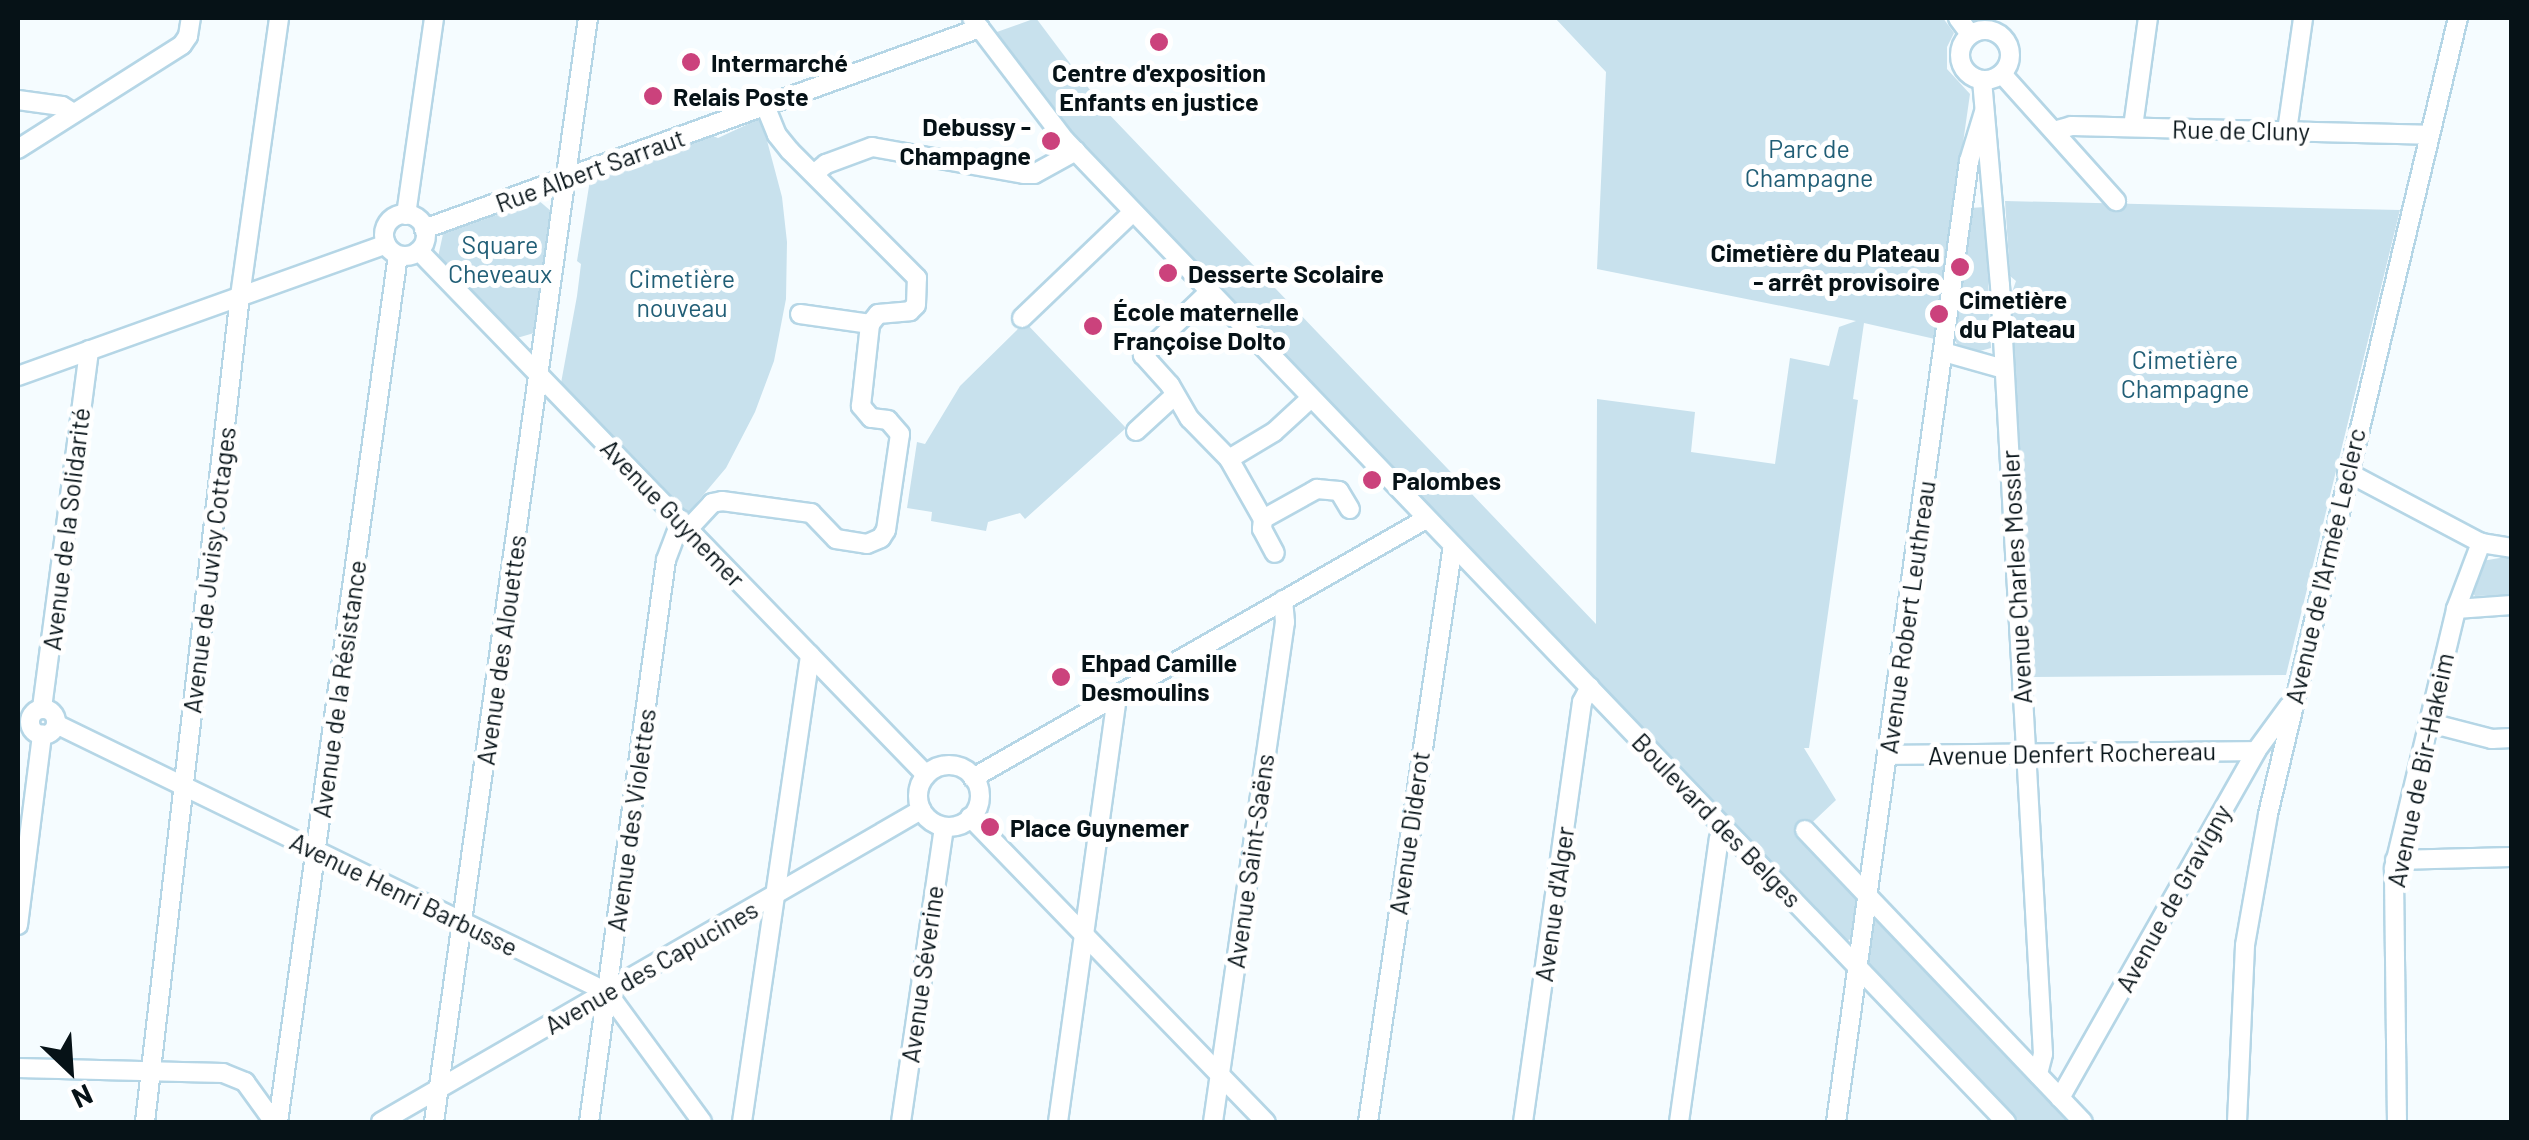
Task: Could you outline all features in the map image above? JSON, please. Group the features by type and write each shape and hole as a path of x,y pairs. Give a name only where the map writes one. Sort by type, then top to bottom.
{"street":[{"path":"18,148 182,45 191,18"},
{"name":"Avenue de Juvisy Cottages","path":"145,1122 240,296 279,18"},
{"path":"406,215 434,18"},
{"name":"Avenue des Alouettes","path":"434,1122 588,18"},
{"path":"1958,18 2002,36 2010,51 2002,74"},
{"path":"2133,127 2148,18"},
{"path":"2287,131 2303,18"},
{"name":"Avenue de l'Armée Leclerc","path":"2237,1122 2245,945 2292,702 2458,18"},
{"name":"Rue Albert Sarraut","path":"424,230 765,106 976,22"},
{"name":"Boulevard des Belges","path":"976,22 1076,151 1133,212 2006,1122"},
{"path":"1982,27 1961,46 1960,61 1968,74 1982,80 2002,74"},
{"path":"2002,74 2116,201"},
{"name":"Avenue Charles Mossler","path":"1982,80 2004,369 2043,1054 2038,1074"},
{"path":"18,100 62,106 73,113"},
{"path":"685,524 712,503 722,501 811,513 836,539 867,544 881,538 900,434 888,420 872,418 861,406 870,324 878,314 910,311 916,304 917,278 777,135 765,106"},
{"name":"Avenue Robert Leuthreau","path":"1836,1122 1969,161 1984,112"},
{"name":"Rue de Cluny","path":"2054,131 2071,126 2429,135"},
{"path":"814,174 826,164 872,147 1024,174 1076,151"},
{"path":"1022,318 1133,212"},
{"path":"18,376 240,296 392,250 419,251 424,230 420,221 406,215 390,220 384,231 392,250"},
{"name":"Avenue de la Résistance","path":"276,1122 316,852 392,250"},
{"name":"Avenue Guynemer","path":"419,251 926,775"},
{"path":"1210,291 1143,355 1170,385 1173,397 1228,460 1264,518 1262,529 1275,553"},
{"path":"800,314 870,324"},
{"name":"Avenue de la Solidarité","path":"18,926 34,722 89,350"},
{"path":"1944,352 2004,369"},
{"path":"1136,431 1173,397"},
{"path":"1228,460 1274,432 1311,398"},
{"path":"2347,472 2481,542 2512,548"},
{"path":"1264,518 1318,489 1339,490 1350,509"},
{"path":"973,778 1426,520"},
{"name":"Avenue des Violettes","path":"589,1122 666,560 685,524"},
{"name":"Avenue de Bir-Hakeim","path":"2397,1122 2396,860 2456,609 2481,542"},
{"name":"Avenue Diderot","path":"1368,1122 1453,544"},
{"name":"Avenue Saint-Saëns","path":"1213,1122 1285,622 1283,600"},
{"path":"2456,609 2512,606"},
{"path":"742,1122 810,654"},
{"name":"Avenue d'Alger","path":"1523,1122 1582,702 1590,687"},
{"path":"1058,1122 1118,697"},
{"name":"Avenue de Gravigny","path":"2060,1098 2256,752 2292,702"},
{"name":"Avenue Henri Barbusse","path":"34,722 608,992 702,1122"},
{"path":"2430,724 2492,739 2512,738"},
{"name":"Avenue Denfert Rochereau","path":"1888,755 2256,752"},
{"path":"947,766 973,778 979,795 970,817 944,826 930,821 921,810 918,792 926,775 947,766"},
{"name":"Avenue des Capucines","path":"381,1122 921,810"},
{"path":"970,817 1266,1122"},
{"name":"Avenue Séverine","path":"901,1122 944,826"},
{"path":"1679,1122 1719,838 1725,829"},
{"path":"1805,830 2083,1122"},
{"path":"2396,860 2512,857"},
{"path":"18,1068 223,1073 242,1080 276,1122"}],"green space":[{"name":"Parc de Champagne","path":"1036,18 1105,110 1596,624 1597,399 1695,412 1691,452 1775,464 1790,358 1829,366 1839,327 1856,321 1597,269 1606,72 1555,18 1943,18 1954,33 1947,47 1947,69 1970,94 1935,339 1864,323 1853,399 1858,400 1809,748 1804,748 1836,800 1798,836 1858,899 1852,939 1844,941 1081,149 994,33"},
{"name":"Cimetière nouveau","path":"761,118 782,197 787,242 786,299 774,361 755,412 726,468 688,513 561,383 577,296 581,264 577,261 590,180 713,136 718,138"},
{"name":"Square Cheveaux","path":"538,200 551,211 534,333 517,338 438,257 443,234"},
{"name":"Cimetière Champagne","path":"2005,201 2400,210 2286,675 2033,677 2011,295 2016,281 2010,276"},
{"path":"1985,207 1991,348 1980,351 1961,348 1954,340 1970,208"},
{"path":"1025,322 1126,428 1025,519 1020,513 988,522 986,531 931,521 932,512 907,508 917,442 925,444 960,386"},
{"path":"2511,556 2511,595 2475,596 2471,591 2482,561"},
{"path":"1874,918 2075,1122 2014,1122 1867,969"}],"place":[{"name":"Centre d'exposition Enfants en justice","path":"1159,42"},
{"name":"Intermarché","path":"691,62"},
{"name":"Relais Poste","path":"653,96"},
{"name":"Debussy - Champagne","path":"1051,141"},
{"name":"Cimetière du Plateau - arrêt provisoire","path":"1960,267"},
{"name":"Desserte Scolaire","path":"1168,273"},
{"name":"Cimetière du Plateau","path":"1939,314"},
{"name":"École maternelle Françoise Dolto","path":"1093,326"},
{"name":"Palombes","path":"1372,480"},
{"name":"Ehpad Camille Desmoulins","path":"1061,677"},
{"name":"Place Guynemer","path":"990,827"}]}
